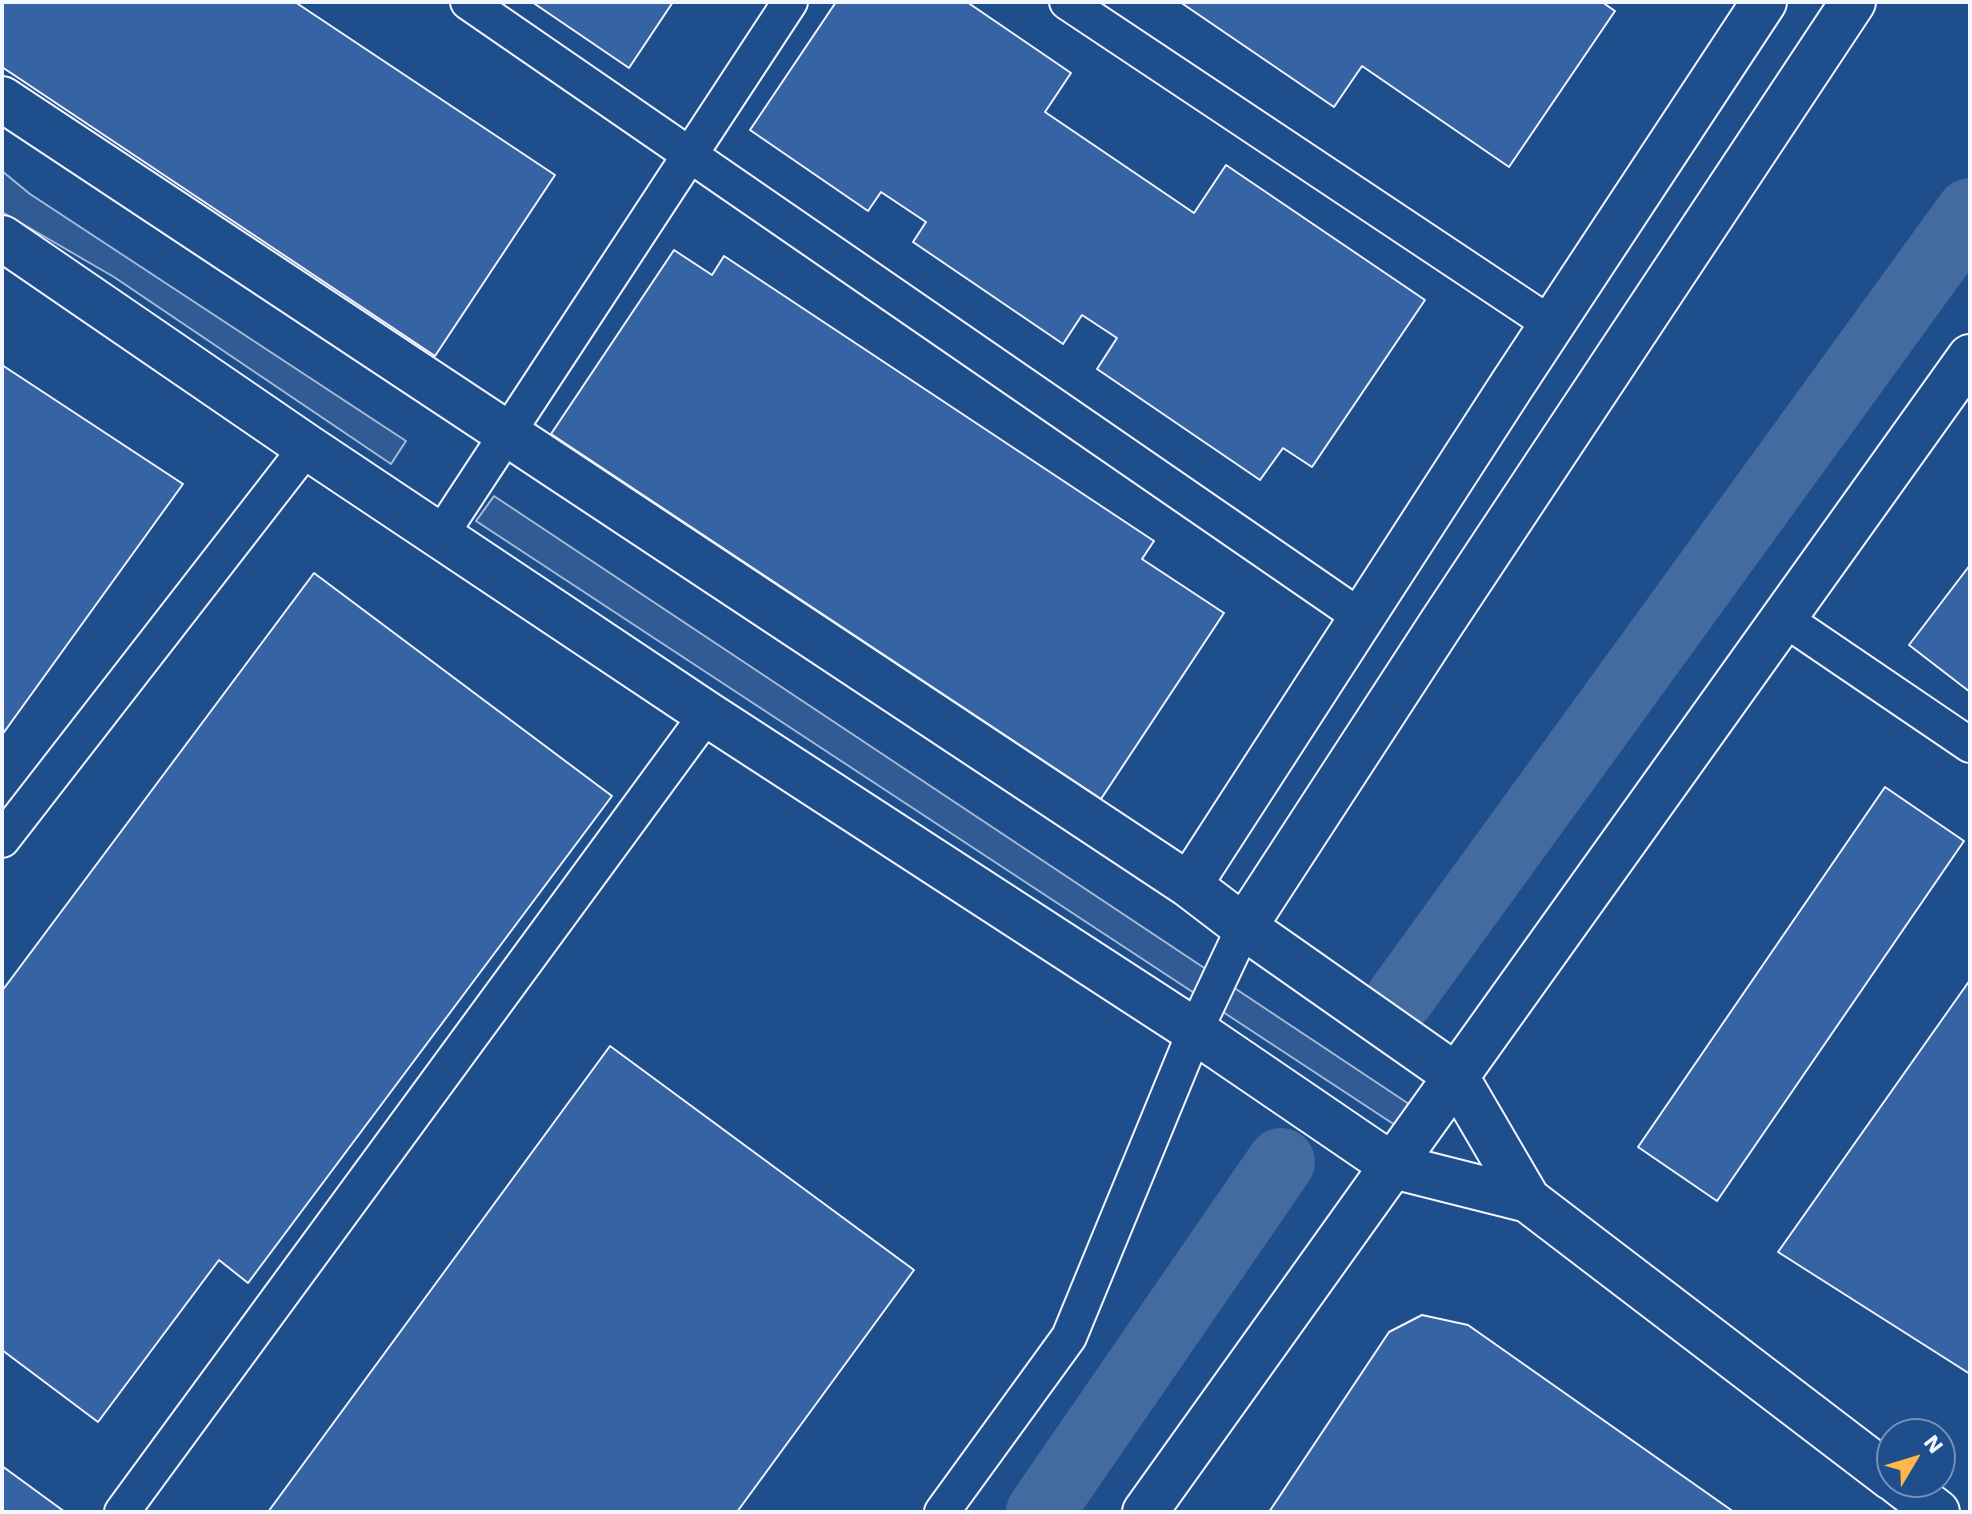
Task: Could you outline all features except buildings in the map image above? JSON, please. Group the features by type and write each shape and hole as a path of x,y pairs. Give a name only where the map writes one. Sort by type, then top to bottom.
{"main road":[{"path":"1244,927 1853,2"},
{"path":"1189,885 1552,325 1754,5"},
{"path":"2,99 1189,885 1455,1075 1528,1200 1876,1466"},
{"path":"2,238 440,536 707,714 1195,1031 1393,1166 1528,1200"},
{"path":"1145,1512 1970,357"},
{"path":"1919,1498 1937,1512"}],"street":[{"path":"468,2 1362,618"},
{"path":"440,536 790,2"},
{"path":"1067,2 1552,325"},
{"path":"2,840 307,447"},
{"path":"1783,618 1970,745"},
{"path":"122,1512 707,714"},
{"path":"942,1512 1069,1337 1195,1031 1244,927"}],"shaded area":[{"path":"2,171 30,194 406,441 391,464 114,277 2,212"},
{"path":"494,496 1412,1106 1398,1127 476,521"}],"waterway":[{"path":"1400,998 1970,212"},
{"path":"1040,1512 1281,1162"}]}
